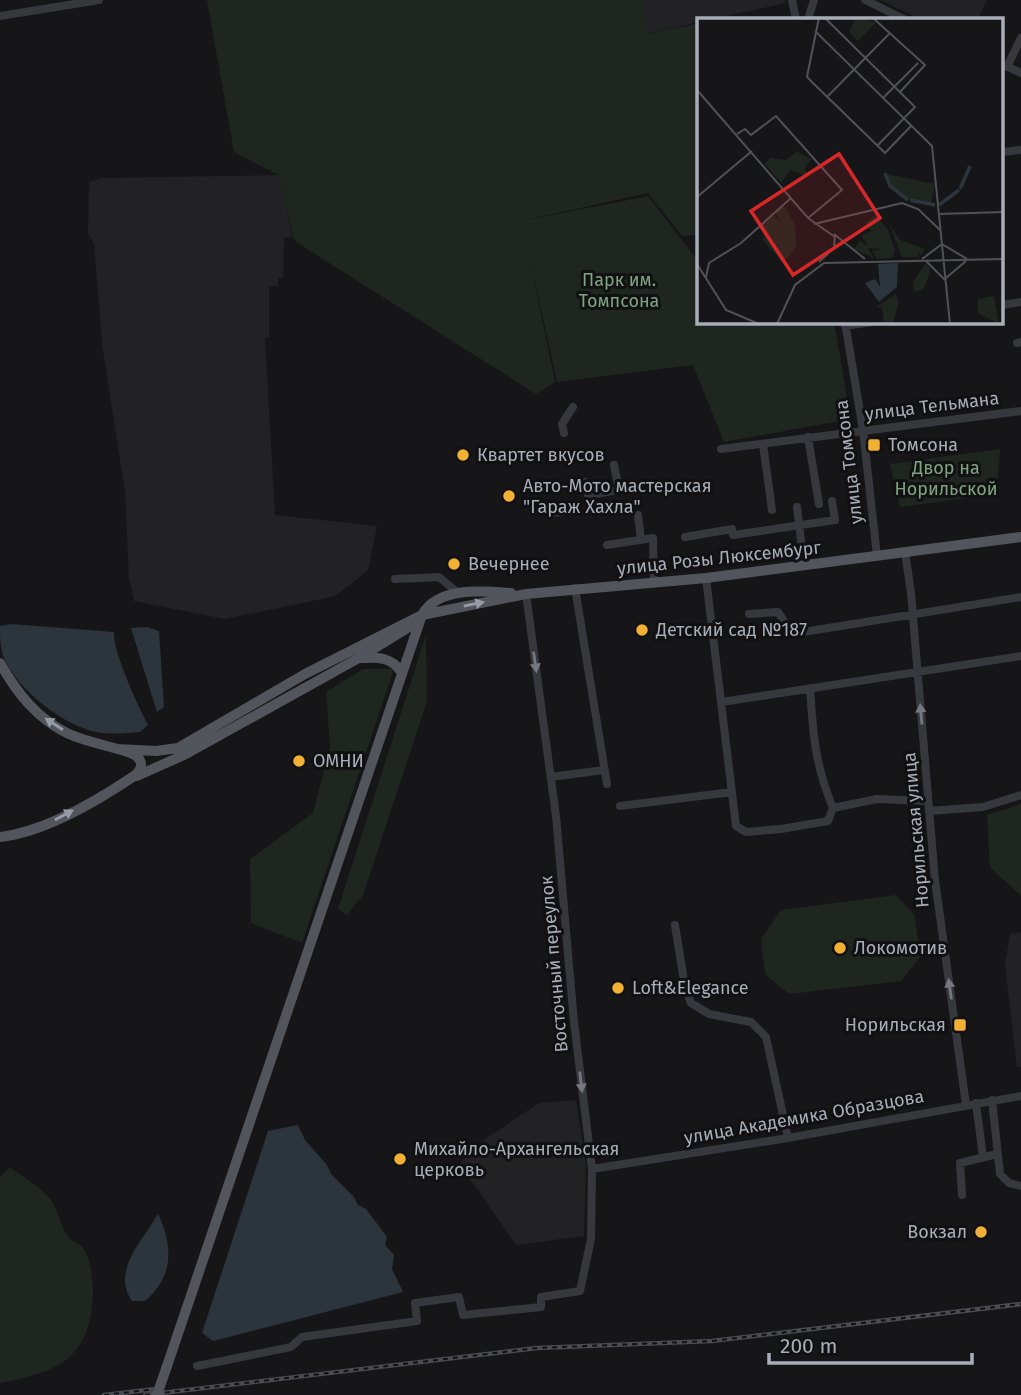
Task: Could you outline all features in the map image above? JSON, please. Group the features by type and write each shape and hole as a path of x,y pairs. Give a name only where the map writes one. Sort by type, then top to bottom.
{"main road":[{"name":"улица Розы Люксембург","path":"0,837 18,835 53,821 422,615 526,594 706,578 1021,537"},
{"path":"157,1395 422,615 431,603 458,593 478,590 526,594"},
{"name":"улица Розы Люксембург","path":"308,679 357,659 415,623 422,615"},
{"path":"357,659 383,658 398,666 401,672"},
{"path":"0,663 26,703 48,721 69,734 117,748 133,754 141,761 139,771 126,781"},
{"name":"улица Розы Люксембург","path":"117,748 173,750 209,736"}],"street":[{"path":"0,16 99,0"},
{"path":"792,0 796,18"},
{"path":"808,18 814,0"},
{"path":"865,0 902,18"},
{"path":"1021,38 1004,65 1021,73"},
{"name":"улица Томсона","path":"845,324 863,430 877,556"},
{"path":"564,433 562,424 573,407"},
{"name":"улица Тельмана","path":"721,449 1021,411"},
{"path":"808,438 819,504"},
{"path":"763,443 772,510"},
{"path":"586,482 588,495 620,490 614,465"},
{"path":"685,537 835,520 832,501"},
{"path":"797,507 802,549"},
{"path":"550,513 574,511"},
{"path":"638,515 641,540"},
{"path":"607,545 653,538 654,582"},
{"name":"Норильская улица","path":"905,552 913,615 935,880 966,1105"},
{"path":"395,579 439,577 458,593"},
{"path":"706,578 736,826 746,832 828,821 833,808 821,779 814,748 810,688"},
{"path":"575,588 607,784"},
{"name":"Восточный переулок","path":"197,1366 291,1347 302,1336 417,1321 415,1303 459,1297 463,1315 541,1307 541,1297 580,1291 591,1239 592,1169 574,1022 551,777 526,594"},
{"path":"749,614 778,612 788,627 797,633 1021,597"},
{"path":"722,702 1021,656"},
{"path":"551,777 604,770"},
{"path":"620,806 732,792"},
{"path":"929,811 983,807 1021,795"},
{"path":"833,808 877,799 928,801"},
{"path":"675,925 685,987 691,1003 709,1014 751,1022 766,1037 788,1138"},
{"name":"улица Академика Образцова","path":"592,1169 788,1138 1021,1096"},
{"path":"992,1100 1000,1174 1004,1179 1021,1186"},
{"path":"976,1103 984,1157"},
{"path":"962,1195 960,1163 998,1154"}],"shaded area":[{"path":"641,0 785,0 786,3 717,18 697,18 697,22 647,34"},
{"path":"880,0 987,0 978,18 918,18"},
{"path":"281,175 292,237 284,238 283,278 278,278 278,286 269,286 269,337 265,338 275,515 377,526 368,570 336,596 225,619 134,601 129,578 125,492 102,344 94,244 88,233 89,182 101,178"},
{"path":"12,624 114,632 122,665 148,725 140,732 96,732 56,714 19,682 4,658 0,626"},
{"path":"147,627 159,631 164,707 157,712 131,628"},
{"path":"1021,932 1021,1067 1017,1067 1005,965 1010,934"},
{"path":"576,1100 586,1165 584,1236 516,1245 473,1183 457,1170 469,1150 539,1103"},
{"path":"298,1125 305,1140 327,1165 331,1174 354,1197 358,1205 366,1209 387,1237 385,1245 394,1255 392,1269 403,1292 213,1341 202,1333 268,1131"},
{"path":"158,1214 167,1238 166,1272 145,1301 132,1301 126,1290 127,1267"}],"green space":[{"name":"Парк им. Томпсона","path":"207,0 641,0 648,34 697,23 697,235 682,236 648,193 522,221 648,196 697,259 697,324 834,324 851,419 724,442 693,365 557,382 530,259 555,382 536,394 296,242 280,176 234,152"},
{"name":"Двор на Норильской","path":"1000,449 997,494 900,507 890,464"},
{"path":"426,635 427,701 363,895 347,915 338,909"},
{"path":"363,669 394,669 302,943 251,923 250,859 313,813 330,747 326,692"},
{"path":"1021,804 1021,896 990,867 987,815"},
{"name":"Локомотив","path":"896,895 915,916 920,957 901,981 789,994 765,974 761,939 781,910"},
{"path":"10,1167 37,1186 51,1200 67,1235 81,1246 88,1256 93,1289 87,1330 69,1357 41,1373 0,1383 0,1177"}],"railway":[{"path":"145,1395 537,1348 712,1341 1021,1304"},
{"path":"104,1395 156,1389"}],"place":[{"name":"Томсона","path":"874,445"},
{"name":"Квартет вкусов","path":"463,455"},
{"name":"Авто-Мото мастерская \"Гараж Хахла\"","path":"509,496"},
{"name":"Вечернее","path":"454,564"},
{"name":"Детский сад №187","path":"642,630"},
{"name":"ОМНИ","path":"299,761"},
{"name":"Локомотив","path":"840,948"},
{"name":"Loft&Elegance","path":"618,988"},
{"name":"Норильская","path":"960,1025"},
{"name":"Михайло-Архангельская церковь","path":"400,1159"},
{"name":"Вокзал","path":"981,1232"}]}
